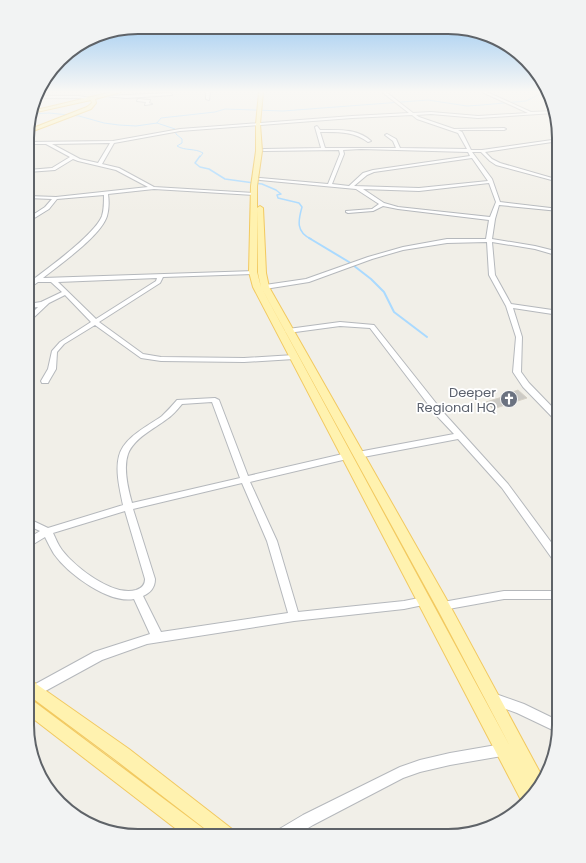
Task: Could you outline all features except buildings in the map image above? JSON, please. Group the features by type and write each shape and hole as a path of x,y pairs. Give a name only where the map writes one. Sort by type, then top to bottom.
{"main road":[{"path":"258,132 259,170"},
{"path":"265,132 264,150 257,185 258,228 262,273 265,287 318,391 353,455 391,512 536,781"},
{"path":"258,228 253,272 257,287 294,357 318,391"},
{"path":"353,455 379,515 526,794"},
{"path":"379,515 391,512"},
{"path":"34,697 191,829"},
{"path":"34,697 129,760 220,829"}],"street":[{"path":"34,142 113,142 166,132"},
{"path":"318,132 323,149"},
{"path":"350,132 362,135 369,141"},
{"path":"459,132 463,135 473,157 491,182 498,203 492,219 490,240 492,275 509,306 519,337 517,372 526,385 552,412"},
{"path":"387,135 395,140 398,148"},
{"path":"264,150 398,148 482,151 552,141"},
{"path":"43,142 62,150 73,157 117,169 154,188"},
{"path":"99,165 113,142"},
{"path":"330,184 342,154 342,148"},
{"path":"482,151 491,160 498,164 552,179"},
{"path":"34,171 53,169 73,157"},
{"path":"354,187 365,174 373,171 473,157"},
{"path":"34,197 56,198 154,188 257,185 330,184 354,187 421,190 491,182"},
{"path":"354,187 382,204 430,213 492,219"},
{"path":"34,283 94,231 104,218 106,193"},
{"path":"34,216 47,208 56,198"},
{"path":"498,203 552,209"},
{"path":"348,212 373,210 382,204"},
{"path":"265,287 313,279 349,264 363,260 430,243 455,239 490,240 531,245 552,252"},
{"path":"34,280 253,272"},
{"path":"45,381 52,369 54,352 62,343 158,282 161,276"},
{"path":"53,280 94,322 141,356 160,359 244,360 294,357"},
{"path":"34,306 66,292"},
{"path":"34,314 46,302"},
{"path":"509,306 552,312"},
{"path":"288,330 340,324 372,326 458,436 506,486 552,551"},
{"path":"34,524 46,532 58,552 73,568 91,581 119,595 128,597 137,595 148,587 150,579 128,507 122,468 123,455 132,442 171,413 180,402 215,400 245,480 272,541 294,618"},
{"path":"34,540 46,532 128,507 353,455 458,436"},
{"path":"137,595 158,638"},
{"path":"443,606 504,595 552,595"},
{"path":"34,692 98,656 147,639 424,601"},
{"path":"493,699 520,708 552,724"},
{"path":"293,829 400,774 420,766 502,750"}],"waterway":[{"path":"176,132 182,139 182,143 177,146 197,150 203,153 200,157"},
{"path":"200,156 195,163 200,167 209,169 225,179 262,184 276,190 281,194 277,195 278,198 299,203 302,207 299,226 303,233 311,239"},
{"path":"309,238 349,262 371,279 384,292 394,312 427,337"}],"place":[{"name":"Deeper Regional HQ","path":"509,399"}]}
